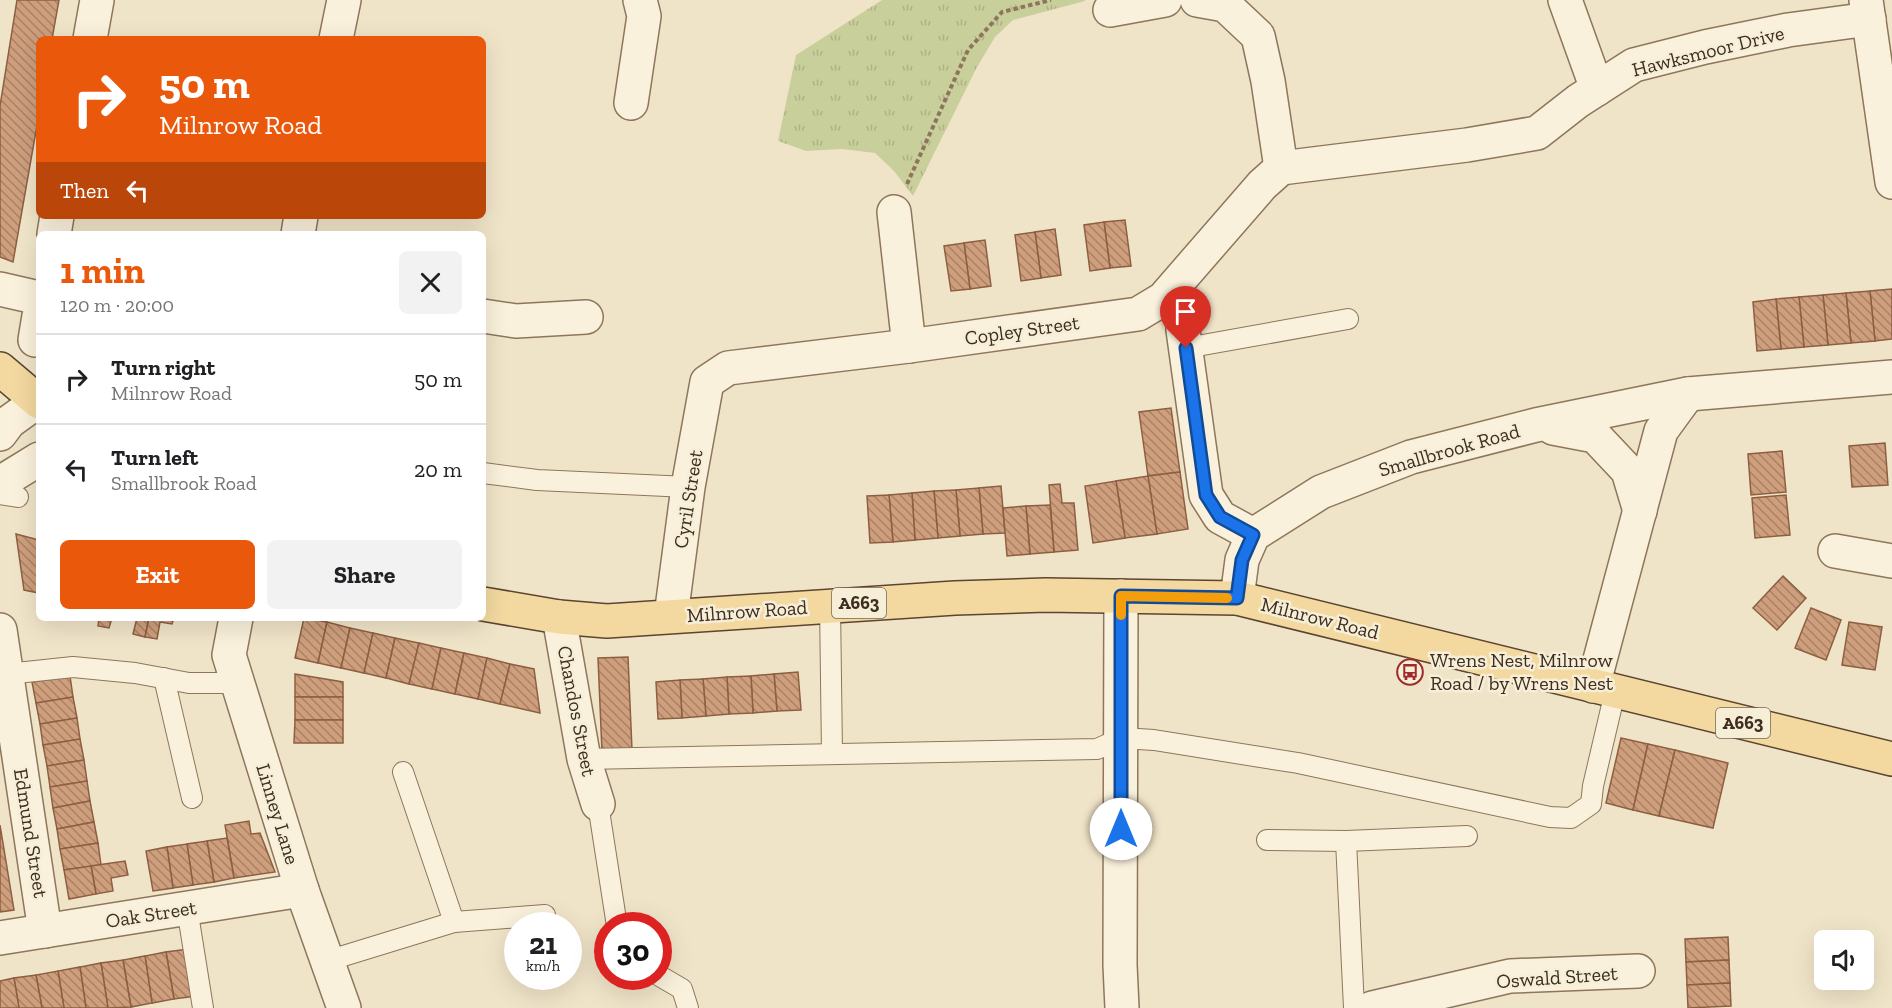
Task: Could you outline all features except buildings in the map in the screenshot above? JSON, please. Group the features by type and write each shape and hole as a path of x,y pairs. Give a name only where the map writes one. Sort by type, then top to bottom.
{"main road":[{"path":"0,369 36,399"},
{"name":"Milnrow Road","path":"486,605 559,617 607,621 830,605 1034,595 1237,598 1892,759"}],"street":[{"path":"91,36 97,0"},
{"path":"337,36 344,0"},
{"path":"632,103 644,16 640,0"},
{"path":"1110,10 1165,0"},
{"path":"1197,0 1225,5 1258,36 1268,81 1281,168"},
{"path":"1565,0 1597,89"},
{"path":"1868,9 1885,75 1892,182"},
{"name":"Hawksmoor Drive","path":"1281,168 1467,145 1537,133 1578,101 1634,66 1868,9"},
{"name":"Copley Street","path":"707,382 728,368 909,346 1138,314 1163,299 1262,185 1281,168"},
{"path":"894,212 909,346"},
{"path":"0,289 36,297"},
{"path":"486,316 516,321 586,317"},
{"path":"1184,339 1206,495 1220,517 1253,535 1242,560 1237,598"},
{"name":"Smallbrook Road","path":"1253,535 1321,492 1411,457 1536,425 1688,393 1892,377"},
{"name":"Cyril Street","path":"671,616 688,487 707,382"},
{"path":"1604,689 1640,511 1661,431 1688,393"},
{"path":"0,434 9,422 36,402"},
{"path":"1536,425 1595,435 1628,471 1640,511"},
{"path":"6,491 36,462"},
{"path":"1836,551 1892,561"},
{"path":"1121,596 1120,953 1122,1008"},
{"name":"Chandos Street","path":"559,617 584,759 598,804"},
{"name":"Linney Lane","path":"235,621 229,655 302,890 344,1008"},
{"name":"Edmund Street","path":"0,630 7,674 8,744 45,931"},
{"name":"Oak Street","path":"0,938 302,890"},
{"name":"Oswald Street","path":"1372,1008 1510,976 1638,971"}],"lane":[{"path":"1184,339 1348,319"},
{"path":"486,473 537,480 688,487"},
{"path":"830,605 832,754"},
{"path":"7,674 73,667 135,673 189,683 238,683"},
{"path":"164,678 192,798"},
{"path":"584,759 1097,749 1122,738 1154,740 1298,763 1550,817 1571,818 1591,804 1604,689"},
{"path":"402,772 454,922"},
{"path":"598,804 615,912"},
{"path":"1267,840 1346,841 1467,836"},
{"path":"1346,841 1354,1008"},
{"path":"187,908 203,1008"},
{"path":"327,961 454,922 504,918"},
{"path":"672,983 682,989 688,1008"}],"path":[{"path":"894,212 968,50 1002,12 1050,0"}],"green space":[{"path":"882,0 1085,1 1013,20 995,37 976,69 913,196 894,171 875,153 842,149 806,151 778,141 796,55"}],"slow traffic":[{"path":"1121,615 1121,596 1227,598"}],"place":[{"name":"Wrens Nest, Milnrow Road / by Wrens Nest","path":"1410,672"}],"route":[{"path":"1121,829 1121,596 1237,598 1242,560 1253,535 1220,517 1206,495 1186,348"}]}
